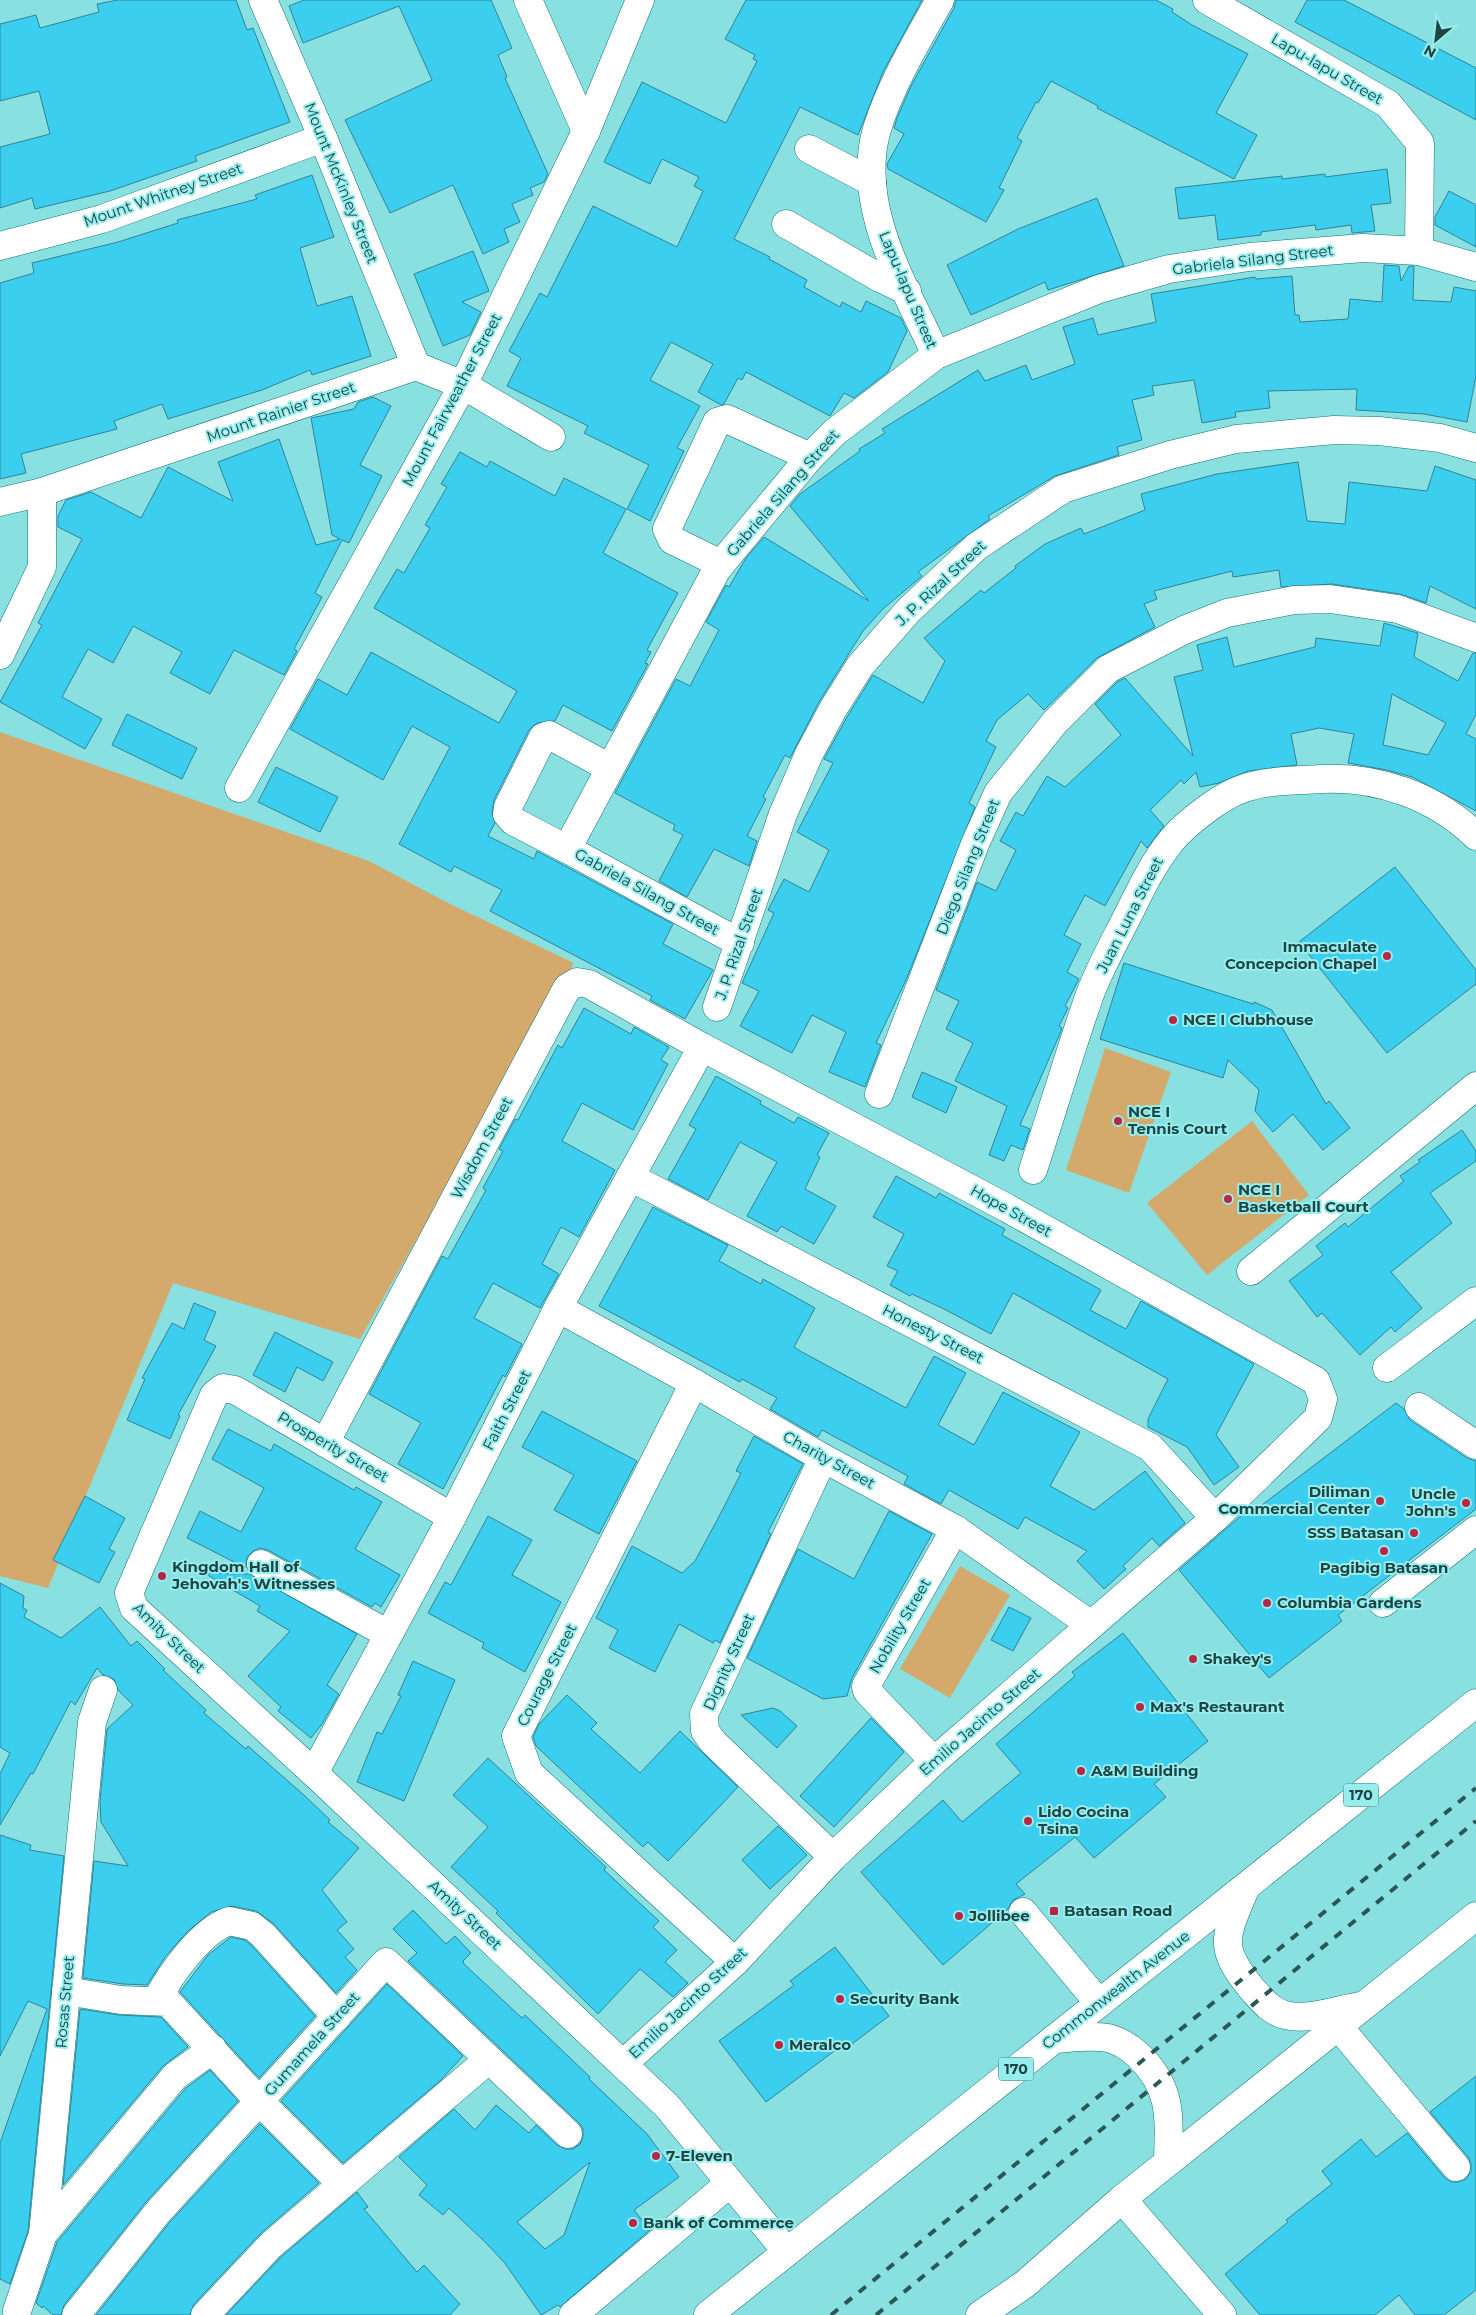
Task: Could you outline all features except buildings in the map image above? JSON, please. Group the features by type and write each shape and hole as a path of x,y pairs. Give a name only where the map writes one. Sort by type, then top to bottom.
{"street":[{"name":"Mount McKinley Street","path":"264,0 323,138 416,366"},
{"path":"528,0 586,132"},
{"name":"Mount Fairweather Street","path":"239,788 464,385 586,132 640,0"},
{"name":"Lapu-lapu Street","path":"936,355 879,223 872,182 877,130 896,82 940,0"},
{"name":"Lapu-lapu Street","path":"1207,0 1388,104 1420,143 1419,251"},
{"name":"Mount Whitney Street","path":"0,246 102,219 323,138"},
{"path":"809,149 872,182"},
{"path":"786,224 880,278 907,291"},
{"name":"Gabriela Silang Street","path":"740,943 567,849 721,564 810,457 835,432 936,355 1099,289 1169,269 1249,258 1363,248 1419,251 1476,267"},
{"path":"416,366 464,385 551,437"},
{"name":"Mount Rainier Street","path":"0,502 42,492 416,366"},
{"path":"721,564 672,540 666,529 717,422 726,419 810,457"},
{"name":"J. P. Rizal Street","path":"717,1007 783,814 809,754 832,709 860,666 896,625 976,547 1063,489 1170,455 1236,439 1334,430 1379,431 1440,438 1476,448"},
{"path":"0,655 42,567 42,492"},
{"name":"Diego Silang Street","path":"879,1094 975,844 998,793 1055,722 1108,669 1184,630 1227,613 1294,600 1330,598 1398,609 1476,638"},
{"path":"567,849 514,821 507,814 508,807 543,736 549,735 610,768"},
{"name":"Juan Luna Street","path":"1033,1170 1090,996 1119,933 1152,867 1173,838 1214,804 1242,788 1279,782 1358,780 1387,785 1430,803 1465,825 1476,836"},
{"name":"Wisdom Street","path":"325,1443 567,988 577,982 590,984 702,1047"},
{"name":"Faith Street","path":"314,1773 452,1517 558,1308 702,1047"},
{"name":"Hope Street","path":"702,1047 1007,1208 1316,1381"},
{"path":"1251,1272 1476,1086"},
{"name":"Honesty Street","path":"630,1177 1150,1447 1216,1518"},
{"path":"1387,1368 1476,1301"},
{"name":"Charity Street","path":"558,1308 694,1383 823,1458 955,1530 1091,1625"},
{"name":"Emilio Jacinto Street","path":"624,2064 734,1962 833,1857 934,1761 1216,1518 1318,1418 1323,1399 1316,1381"},
{"name":"Courage Street","path":"694,1383 516,1736 529,1772 734,1962"},
{"name":"Prosperity Street","path":"129,1593 214,1395 223,1388 235,1390 452,1517"},
{"path":"1420,1407 1476,1445"},
{"name":"Dignity Street","path":"823,1458 704,1714 705,1731 713,1742 833,1857"},
{"name":"Nobility Street","path":"934,1761 867,1691 866,1686 955,1530"},
{"path":"1384,1603 1476,1530"},
{"path":"261,1564 388,1634"},
{"name":"Amity Street","path":"129,1593 134,1608 314,1773 667,2106 787,2252"},
{"name":"Rosas Street","path":"13,2309 43,2234 92,1722 103,1690"},
{"name":"Commonwealth Avenue","path":"708,2315 1246,1888 1476,1702"},
{"path":"1246,1888 1231,1923 1228,1940 1229,1954 1235,1969 1267,2007 1285,2014 1303,2016 1364,2005"},
{"path":"1023,1912 1099,2003"},
{"path":"992,2315 1122,2199 1476,1916"},
{"path":"157,2000 172,1974 208,1933 229,1920 252,1926 263,1935 337,2016"},
{"name":"Gumamela Street","path":"76,2315 158,2212 386,1962 568,2134"},
{"path":"66,1991 121,2000 157,2000 168,2002 259,2102 342,2184"},
{"path":"1338,2026 1456,2167"},
{"path":"1054,2039 1095,2037 1110,2039 1128,2046 1155,2074 1167,2101 1168,2162"},
{"path":"43,2234 175,2076 212,2049"},
{"path":"205,2315 271,2245 488,2060"},
{"path":"573,2315 730,2183"},
{"path":"1122,2199 1222,2315"},
{"path":"980,2315 1026,2284"},
{"path":"1003,2315 1026,2284"}],"shaded area":[{"path":"0,732 369,861 448,903 574,963 360,1339 173,1283 48,1588 0,1576"},
{"name":"NCE I Tennis Court","path":"1105,1048 1171,1072 1129,1193 1066,1170"},
{"name":"NCE I Basketball Court","path":"1252,1121 1309,1195 1207,1275 1147,1203"},
{"path":"960,1566 1010,1595 950,1698 900,1669"}],"railway":[{"path":"831,2315 1476,1788"},
{"path":"876,2315 1476,1821"}],"place":[{"name":"Immaculate Concepcion Chapel","path":"1387,956"},
{"name":"NCE I Clubhouse","path":"1173,1020"},
{"name":"NCE I Tennis Court","path":"1118,1121"},
{"name":"NCE I Basketball Court","path":"1228,1199"},
{"name":"Diliman Commercial Center","path":"1380,1501"},
{"name":"Uncle John's","path":"1466,1503"},
{"name":"SSS Batasan","path":"1414,1533"},
{"name":"Pagibig Batasan","path":"1384,1551"},
{"name":"Kingdom Hall of Jehovah's Witnesses","path":"162,1576"},
{"name":"Columbia Gardens","path":"1267,1603"},
{"name":"Shakey's","path":"1193,1659"},
{"name":"Max's Restaurant","path":"1140,1707"},
{"name":"A&M Building","path":"1081,1771"},
{"name":"Lido Cocina Tsina","path":"1028,1821"},
{"name":"Batasan Road","path":"1054,1911"},
{"name":"Jollibee","path":"959,1916"},
{"name":"Security Bank","path":"840,1999"},
{"name":"Meralco","path":"779,2045"},
{"name":"7-Eleven","path":"656,2156"},
{"name":"Bank of Commerce","path":"633,2223"}]}
